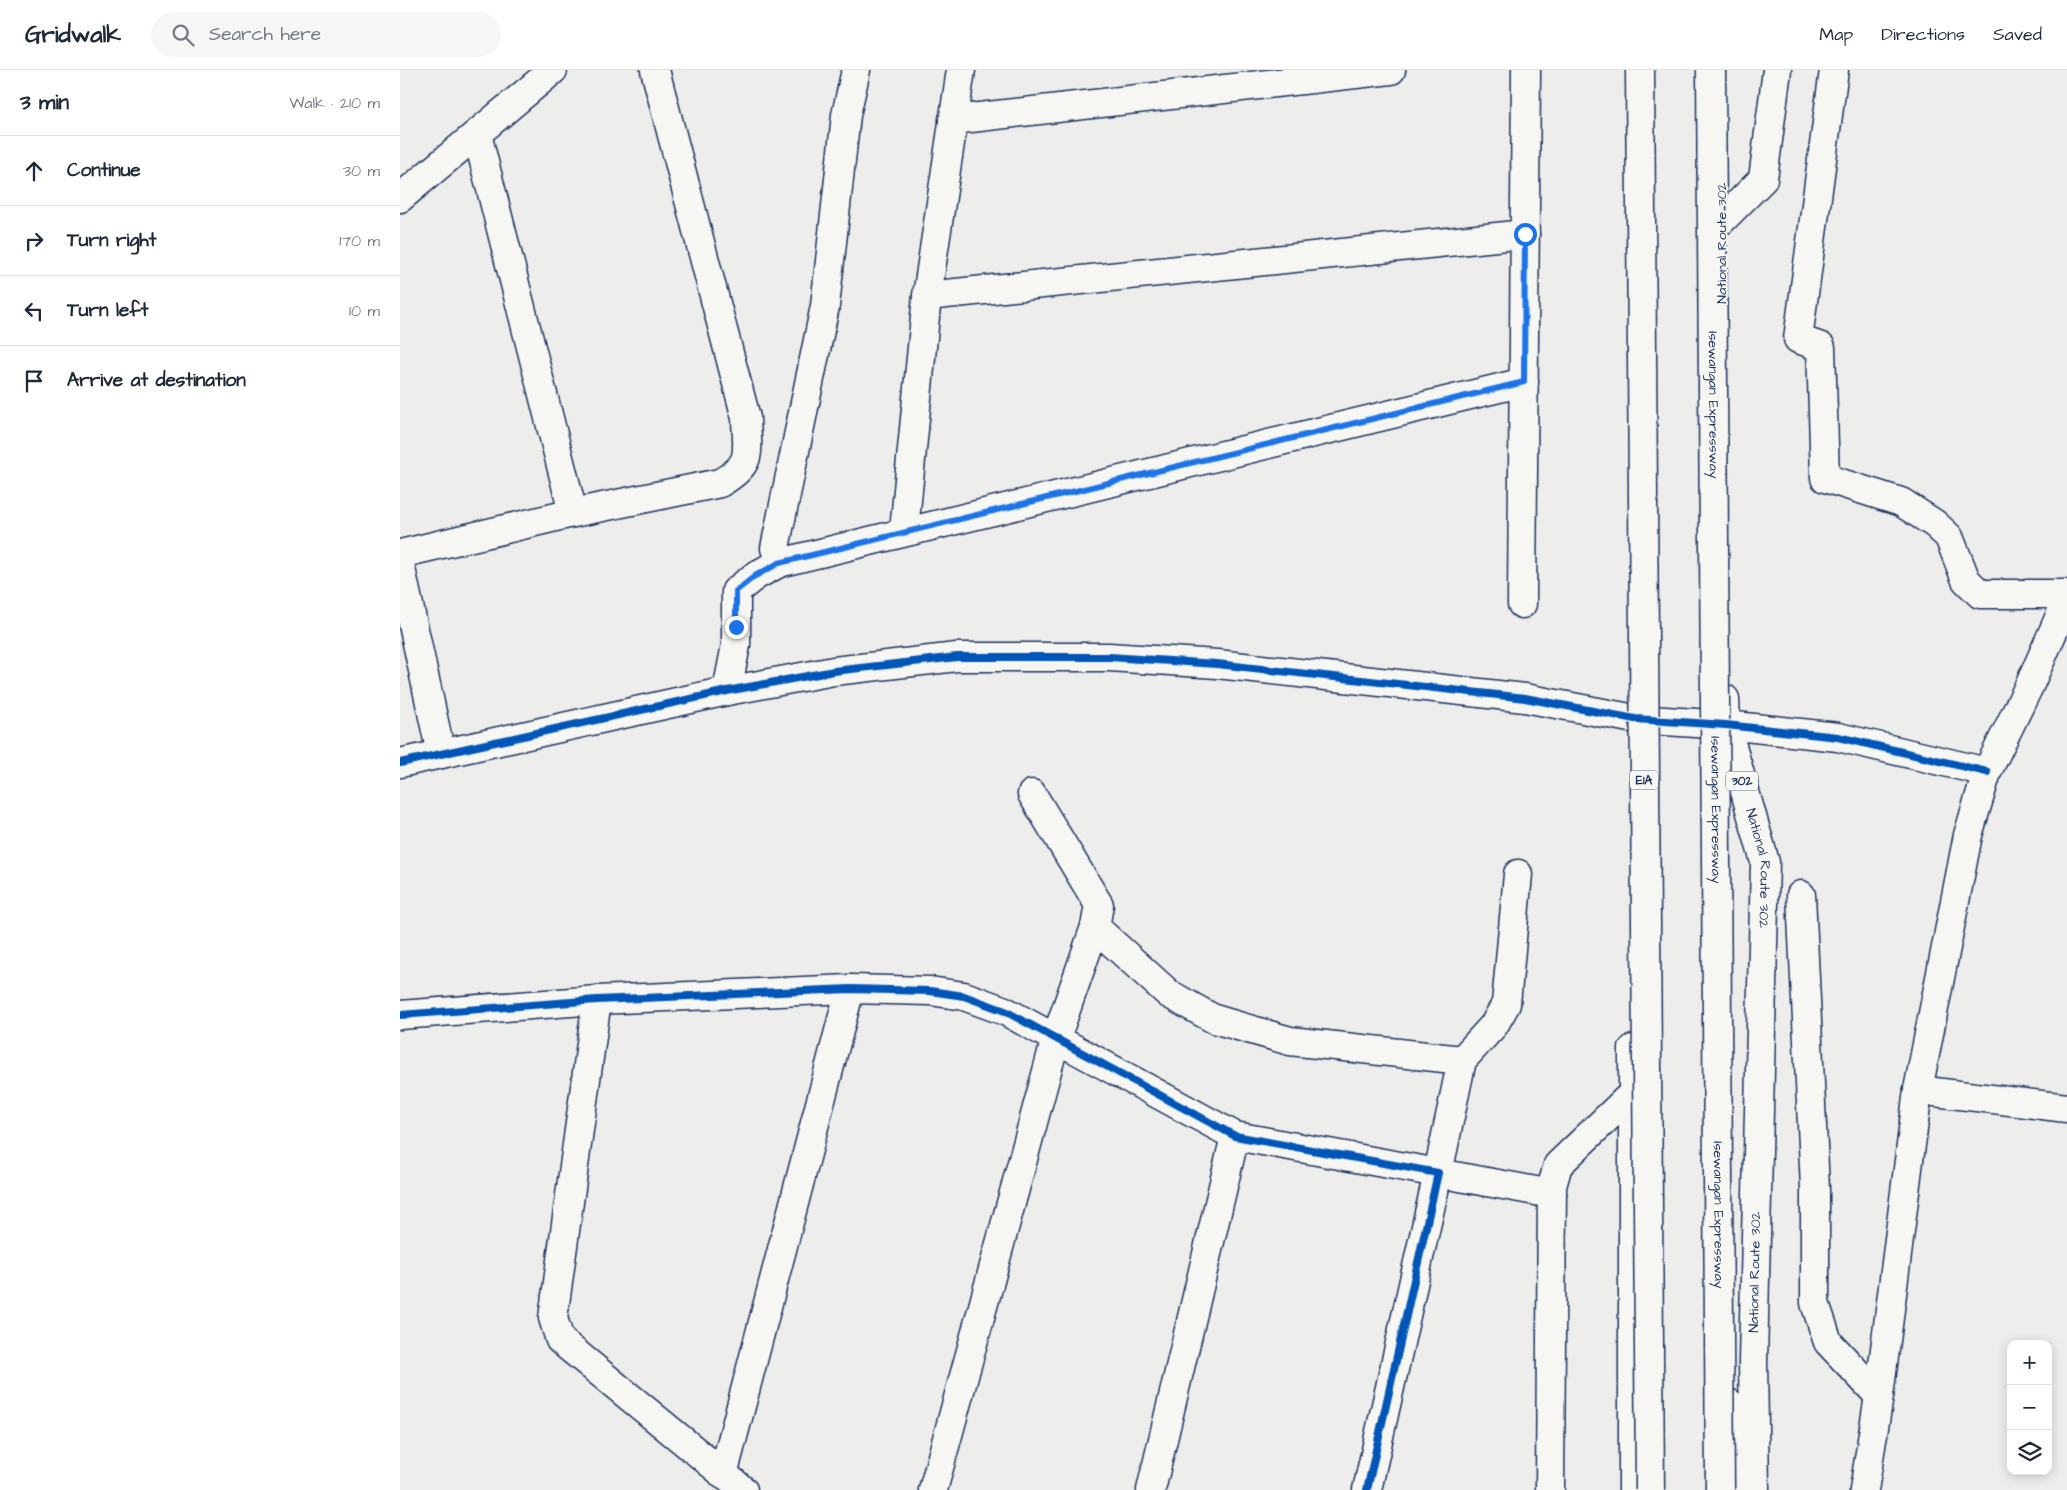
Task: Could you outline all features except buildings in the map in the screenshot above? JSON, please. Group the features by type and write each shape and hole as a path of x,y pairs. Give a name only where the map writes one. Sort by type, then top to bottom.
{"main road":[{"path":"400,198 553,70"},
{"path":"400,554 573,513 720,483 736,474 746,459 746,418 655,70"},
{"path":"779,563 775,548 825,306 846,115 856,70"},
{"path":"904,531 927,296 961,70"},
{"path":"953,120 1391,70"},
{"path":"1522,604 1526,70"},
{"path":"1633,70 1635,718 1633,1490"},
{"name":"E1A","path":"1640,70 1650,1490"},
{"name":"Isewangan Expressway","path":"1710,70 1720,1490"},
{"name":"National Route 302","path":"1722,70 1722,501 1726,725 1765,862 1753,1360 1755,1490"},
{"path":"1722,220 1763,179 1777,70"},
{"path":"1834,70 1798,338 1821,347 1825,478 1901,502 1936,524 1949,538 1966,580 1980,594 2067,594"},
{"path":"478,134 573,513"},
{"path":"927,296 1525,234"},
{"path":"727,692 736,645 736,591 755,576 779,563 904,531 1524,382"},
{"path":"400,564 441,754"},
{"path":"1864,1490 1879,1396 1918,1090 1968,835 1987,772 2030,684 2067,600"},
{"path":"400,763 727,692 834,671 957,656 1109,657 1217,664 1525,698 1635,718 1726,725 1838,737 1987,772"},
{"path":"932,1490 1056,1038 1094,926 1099,905 1032,794"},
{"path":"1366,1490 1462,1060 1494,1025 1506,1004 1518,874"},
{"path":"1801,895 1815,1188 1815,1303 1828,1342 1879,1396"},
{"path":"1094,926 1169,994 1214,1019 1290,1042 1462,1060"},
{"path":"400,1015 597,1000 850,989 930,991 964,996 1005,1011 1235,1136 1552,1194"},
{"path":"597,1000 553,1318 555,1329 560,1340 733,1483 850,989"},
{"path":"1918,1090 2067,1108"},
{"path":"1550,1490 1552,1186 1558,1165 1633,1093"},
{"path":"1151,1490 1235,1136"},
{"path":"1720,1339 1740,1490"}],"cycle path":[{"path":"400,763 727,691 834,671 957,657 1109,657 1217,664 1525,698 1635,719 1726,725 1838,737 1987,772"},
{"path":"400,1015 597,1000 850,989 930,991 964,996 1005,1011 1235,1136 1438,1173 1367,1490"}],"route":[{"path":"736,627 736,591 755,576 779,563 904,531 1524,382 1525,234"}]}
